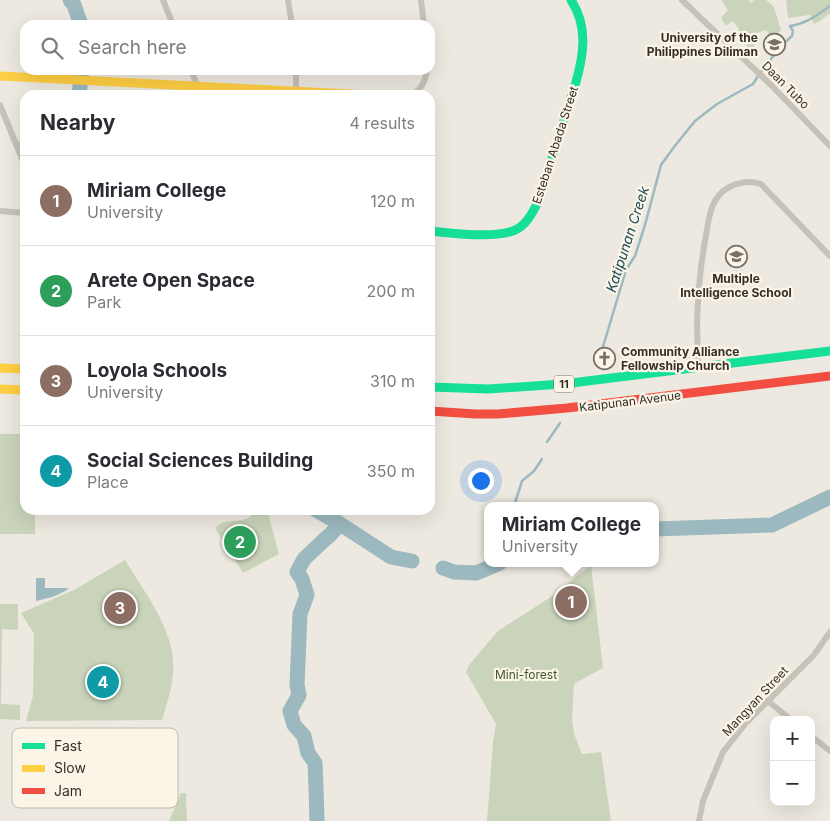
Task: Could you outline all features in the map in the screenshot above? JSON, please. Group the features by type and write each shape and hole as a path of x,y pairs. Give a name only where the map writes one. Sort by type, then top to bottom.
{"main road":[{"name":"Esteban Abada Street","path":"435,230 497,235 508,234 517,230 534,211 581,65 583,31 580,17 571,0"},
{"path":"0,76 187,90"},
{"name":"Katipunan Avenue","path":"435,387 488,389 563,384 830,351"},
{"path":"0,368 20,369"},
{"name":"Katipunan Avenue","path":"435,412 498,414 567,408 830,376"},
{"path":"0,389 20,390"}],"street":[{"path":"163,0 171,20"},
{"path":"288,0 291,20"},
{"path":"421,0 423,20"},
{"name":"Daan Tubo","path":"682,0 771,85 830,146"},
{"path":"74,75 77,81"},
{"path":"193,75 199,90"},
{"path":"296,75 296,90"},
{"path":"419,90 426,75"},
{"path":"0,105 20,154"},
{"path":"698,368 698,303 702,257 708,222 717,197 728,188 742,182 749,181 761,184 830,256"},
{"path":"0,211 20,212"},
{"name":"Mangyan Street","path":"699,821 703,801 723,752 746,722 814,655 830,632"},
{"path":"768,701 786,716"},
{"path":"815,739 830,751"}],"green space":[{"path":"721,0 749,0 751,3 754,0 766,0 774,7 781,30 772,39 766,30 750,35 758,55 751,55 733,21 726,26 721,18 728,10"},
{"path":"786,0 830,0 830,13 814,24 810,15 788,18"},
{"path":"0,434 20,434 20,515 35,515 35,534 0,534"},
{"path":"251,515 268,515 279,554 243,573 215,528 222,523"},
{"path":"125,560 155,608 171,647 173,675 162,720 26,721 33,696 34,634 21,613 74,590"},
{"name":"Mini-forest","path":"588,567 591,567 603,668 574,684 572,718 574,734 582,754 601,752 611,821 487,821 496,724 466,672 469,665 498,631 551,597"},
{"path":"0,604 18,604 18,630 2,629 1,704 20,705 20,720 0,719"},
{"path":"181,793 186,793 187,821 169,821 175,808 178,808 178,800"}],"water":[{"path":"36,578 45,578 45,588 69,588 57,595 36,601"}],"waterway":[{"path":"70,0 74,5 79,20"},
{"name":"Katipunan Creek","path":"761,72 781,46 792,36 793,31 790,26 806,21 830,6"},
{"path":"80,90 81,75"},
{"name":"Katipunan Creek","path":"599,360 626,270 635,256 645,225 661,165 695,121 717,104 753,84 758,76"},
{"name":"Katipunan Creek","path":"547,442 560,423"},
{"name":"Katipunan Creek","path":"515,502 522,481 534,471 542,459"},
{"path":"659,529 772,525 830,497"},
{"path":"325,515 391,557 412,561"},
{"path":"317,821 315,763 308,753 304,736 294,725 290,711 299,695 297,685 300,614 307,595 302,579 297,572 304,559 337,527 337,522"},
{"path":"443,568 454,572 476,573 490,567"}],"traffic: fast":[{"path":"435,231 476,235 501,234 519,228 533,212 539,200 581,61 582,30 580,20 571,0"},
{"path":"435,387 488,389 563,384 830,351"}],"traffic: slow":[{"path":"0,76 272,90"},
{"path":"0,368 20,369"},
{"path":"0,389 20,390"}],"traffic: jam":[{"path":"435,411 498,414 567,408 830,376"}],"place":[{"name":"University of the Philippines Diliman","path":"774,44"},
{"name":"Multiple Intelligence School","path":"736,257"},
{"name":"Community Alliance Fellowship Church","path":"605,358"},
{"name":"Arete Open Space","path":"240,542"},
{"name":"Miriam College","path":"571,602"},
{"name":"Loyola Schools","path":"120,608"},
{"name":"Social Sciences Building","path":"103,682"}]}
